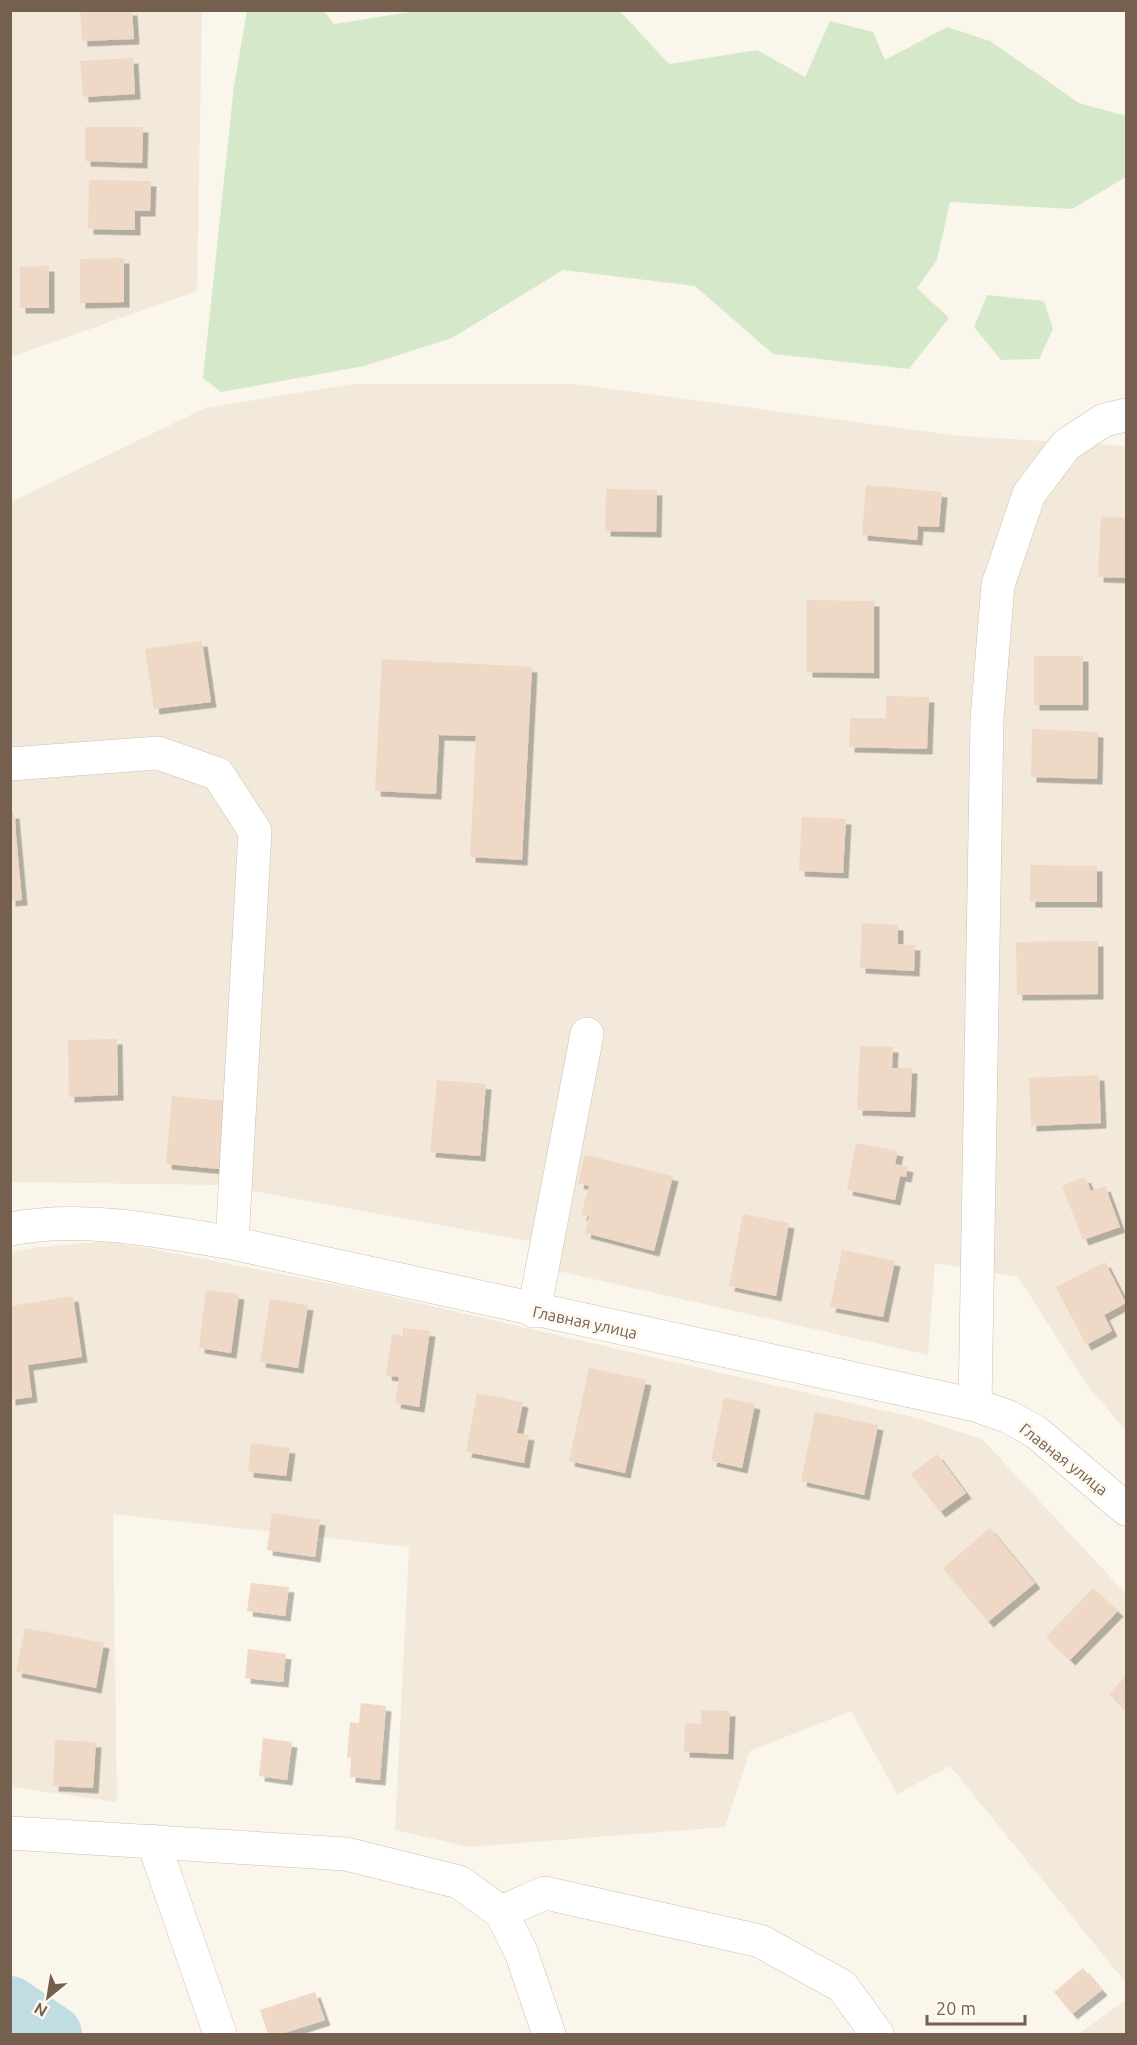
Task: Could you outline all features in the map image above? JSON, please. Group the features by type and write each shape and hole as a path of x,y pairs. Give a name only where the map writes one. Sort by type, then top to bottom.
{"street":[{"path":"975,1405 987,719 998,585 1029,494 1066,445 1104,420 1126,415"},
{"path":"10,764 158,753 218,774 255,831 232,1243"},
{"path":"534,1311 587,1034"},
{"name":"Главная улица","path":"10,1229 99,1225 139,1228 232,1243 534,1311 975,1405 1009,1417 1036,1432 1126,1509"},
{"path":"10,1833 346,1854 459,1882 501,1912 520,1952 549,2034"},
{"path":"153,1841 220,2034"},
{"path":"501,1912 544,1893 760,1941 843,1986 878,2034"}],"shaded area":[{"path":"10,11 202,11 197,291 11,357"},
{"path":"353,384 575,384 960,436 1126,446 1126,1431 1087,1385 1018,1277 935,1263 928,1355 558,1271 561,1247 219,1185 11,1182 11,502 205,408"},
{"path":"111,1241 358,1289 916,1418 982,1439 1126,1594 1126,1983 950,1766 897,1794 851,1711 750,1751 725,1827 469,1847 395,1830 409,1547 113,1514 117,1802 11,1787 11,1252 37,1247"},
{"path":"1126,2000 1126,2034 1078,2034"}],"green space":[{"path":"247,11 324,11 334,24 417,11 620,11 669,64 757,50 805,77 830,21 873,32 885,60 947,27 990,41 1079,103 1126,116 1126,177 1072,209 950,202 937,260 917,288 949,318 909,369 773,354 695,286 563,270 452,338 364,366 221,392 203,378 234,86"},
{"path":"987,295 1044,301 1053,329 1039,359 1001,360 974,327"}],"building":[{"path":"80,10 132,10 134,39 82,41"},
{"path":"133,58 135,94 83,97 80,61"},
{"path":"85,127 143,127 142,163 85,161"},
{"path":"89,180 151,181 150,211 135,211 135,230 88,229"},
{"path":"124,258 124,302 80,303 80,259"},
{"path":"49,266 49,308 20,308 20,267"},
{"path":"866,485 942,492 939,527 918,526 917,540 862,535"},
{"path":"606,489 657,490 656,532 605,531"},
{"path":"1101,517 1126,518 1126,578 1098,577"},
{"path":"807,600 874,601 874,673 807,672"},
{"path":"202,641 211,702 154,709 145,649"},
{"path":"1034,656 1083,656 1083,705 1034,705"},
{"path":"382,659 532,667 522,860 470,857 476,736 439,735 436,794 375,791"},
{"path":"886,696 929,697 927,749 849,747 850,718 886,718"},
{"path":"1032,729 1098,732 1097,779 1031,777"},
{"path":"10,813 14,813 22,900 10,901"},
{"path":"802,817 846,819 843,873 799,871"},
{"path":"1030,865 1097,866 1097,902 1030,902"},
{"path":"862,923 898,925 898,944 915,945 914,971 860,968"},
{"path":"1098,941 1098,994 1017,995 1016,942"},
{"path":"117,1039 118,1095 69,1097 68,1040"},
{"path":"860,1046 893,1047 892,1068 912,1068 910,1112 857,1110"},
{"path":"1099,1075 1101,1123 1031,1126 1029,1078"},
{"path":"437,1080 486,1084 480,1156 430,1152"},
{"path":"172,1096 225,1101 219,1169 166,1164"},
{"path":"856,1143 898,1151 895,1164 908,1167 906,1177 900,1176 895,1200 847,1190"},
{"path":"585,1155 673,1176 654,1251 585,1233 589,1216 581,1215 589,1186 578,1183"},
{"path":"1085,1177 1091,1191 1105,1186 1120,1227 1083,1240 1062,1186"},
{"path":"743,1214 789,1223 776,1296 729,1286"},
{"path":"842,1250 895,1261 883,1317 830,1307"},
{"path":"1105,1262 1126,1303 1104,1315 1112,1331 1086,1345 1056,1287"},
{"path":"206,1290 239,1294 231,1353 199,1348"},
{"path":"73,1296 82,1357 28,1365 32,1397 10,1400 10,1306"},
{"path":"270,1299 308,1305 298,1368 260,1362"},
{"path":"403,1328 430,1331 419,1407 395,1403 399,1377 386,1375 392,1334 403,1336"},
{"path":"589,1368 646,1380 625,1473 569,1461"},
{"path":"477,1393 523,1402 517,1433 529,1435 524,1463 466,1452"},
{"path":"724,1398 755,1404 742,1468 711,1461"},
{"path":"815,1412 878,1425 864,1495 801,1481"},
{"path":"251,1443 290,1448 286,1476 248,1472"},
{"path":"937,1454 966,1493 940,1512 911,1474"},
{"path":"272,1513 320,1520 315,1557 267,1550"},
{"path":"990,1528 1035,1583 988,1622 943,1568"},
{"path":"251,1583 289,1587 285,1616 247,1611"},
{"path":"1093,1588 1118,1611 1070,1660 1046,1637"},
{"path":"25,1628 104,1643 96,1688 16,1672"},
{"path":"248,1649 286,1654 283,1682 245,1678"},
{"path":"1126,1676 1126,1710 1109,1694"},
{"path":"361,1703 386,1706 380,1780 350,1777 351,1758 347,1757 350,1722 359,1723"},
{"path":"701,1710 730,1711 728,1754 684,1752 685,1723 701,1724"},
{"path":"263,1738 292,1742 287,1780 259,1776"},
{"path":"55,1740 96,1742 93,1788 53,1786"},
{"path":"1083,1968 1102,1990 1072,2014 1054,1992"},
{"path":"315,1992 325,2020 281,2034 268,2034 260,2010"}],"waterway":[{"path":"10,2005 53,2034"}]}
